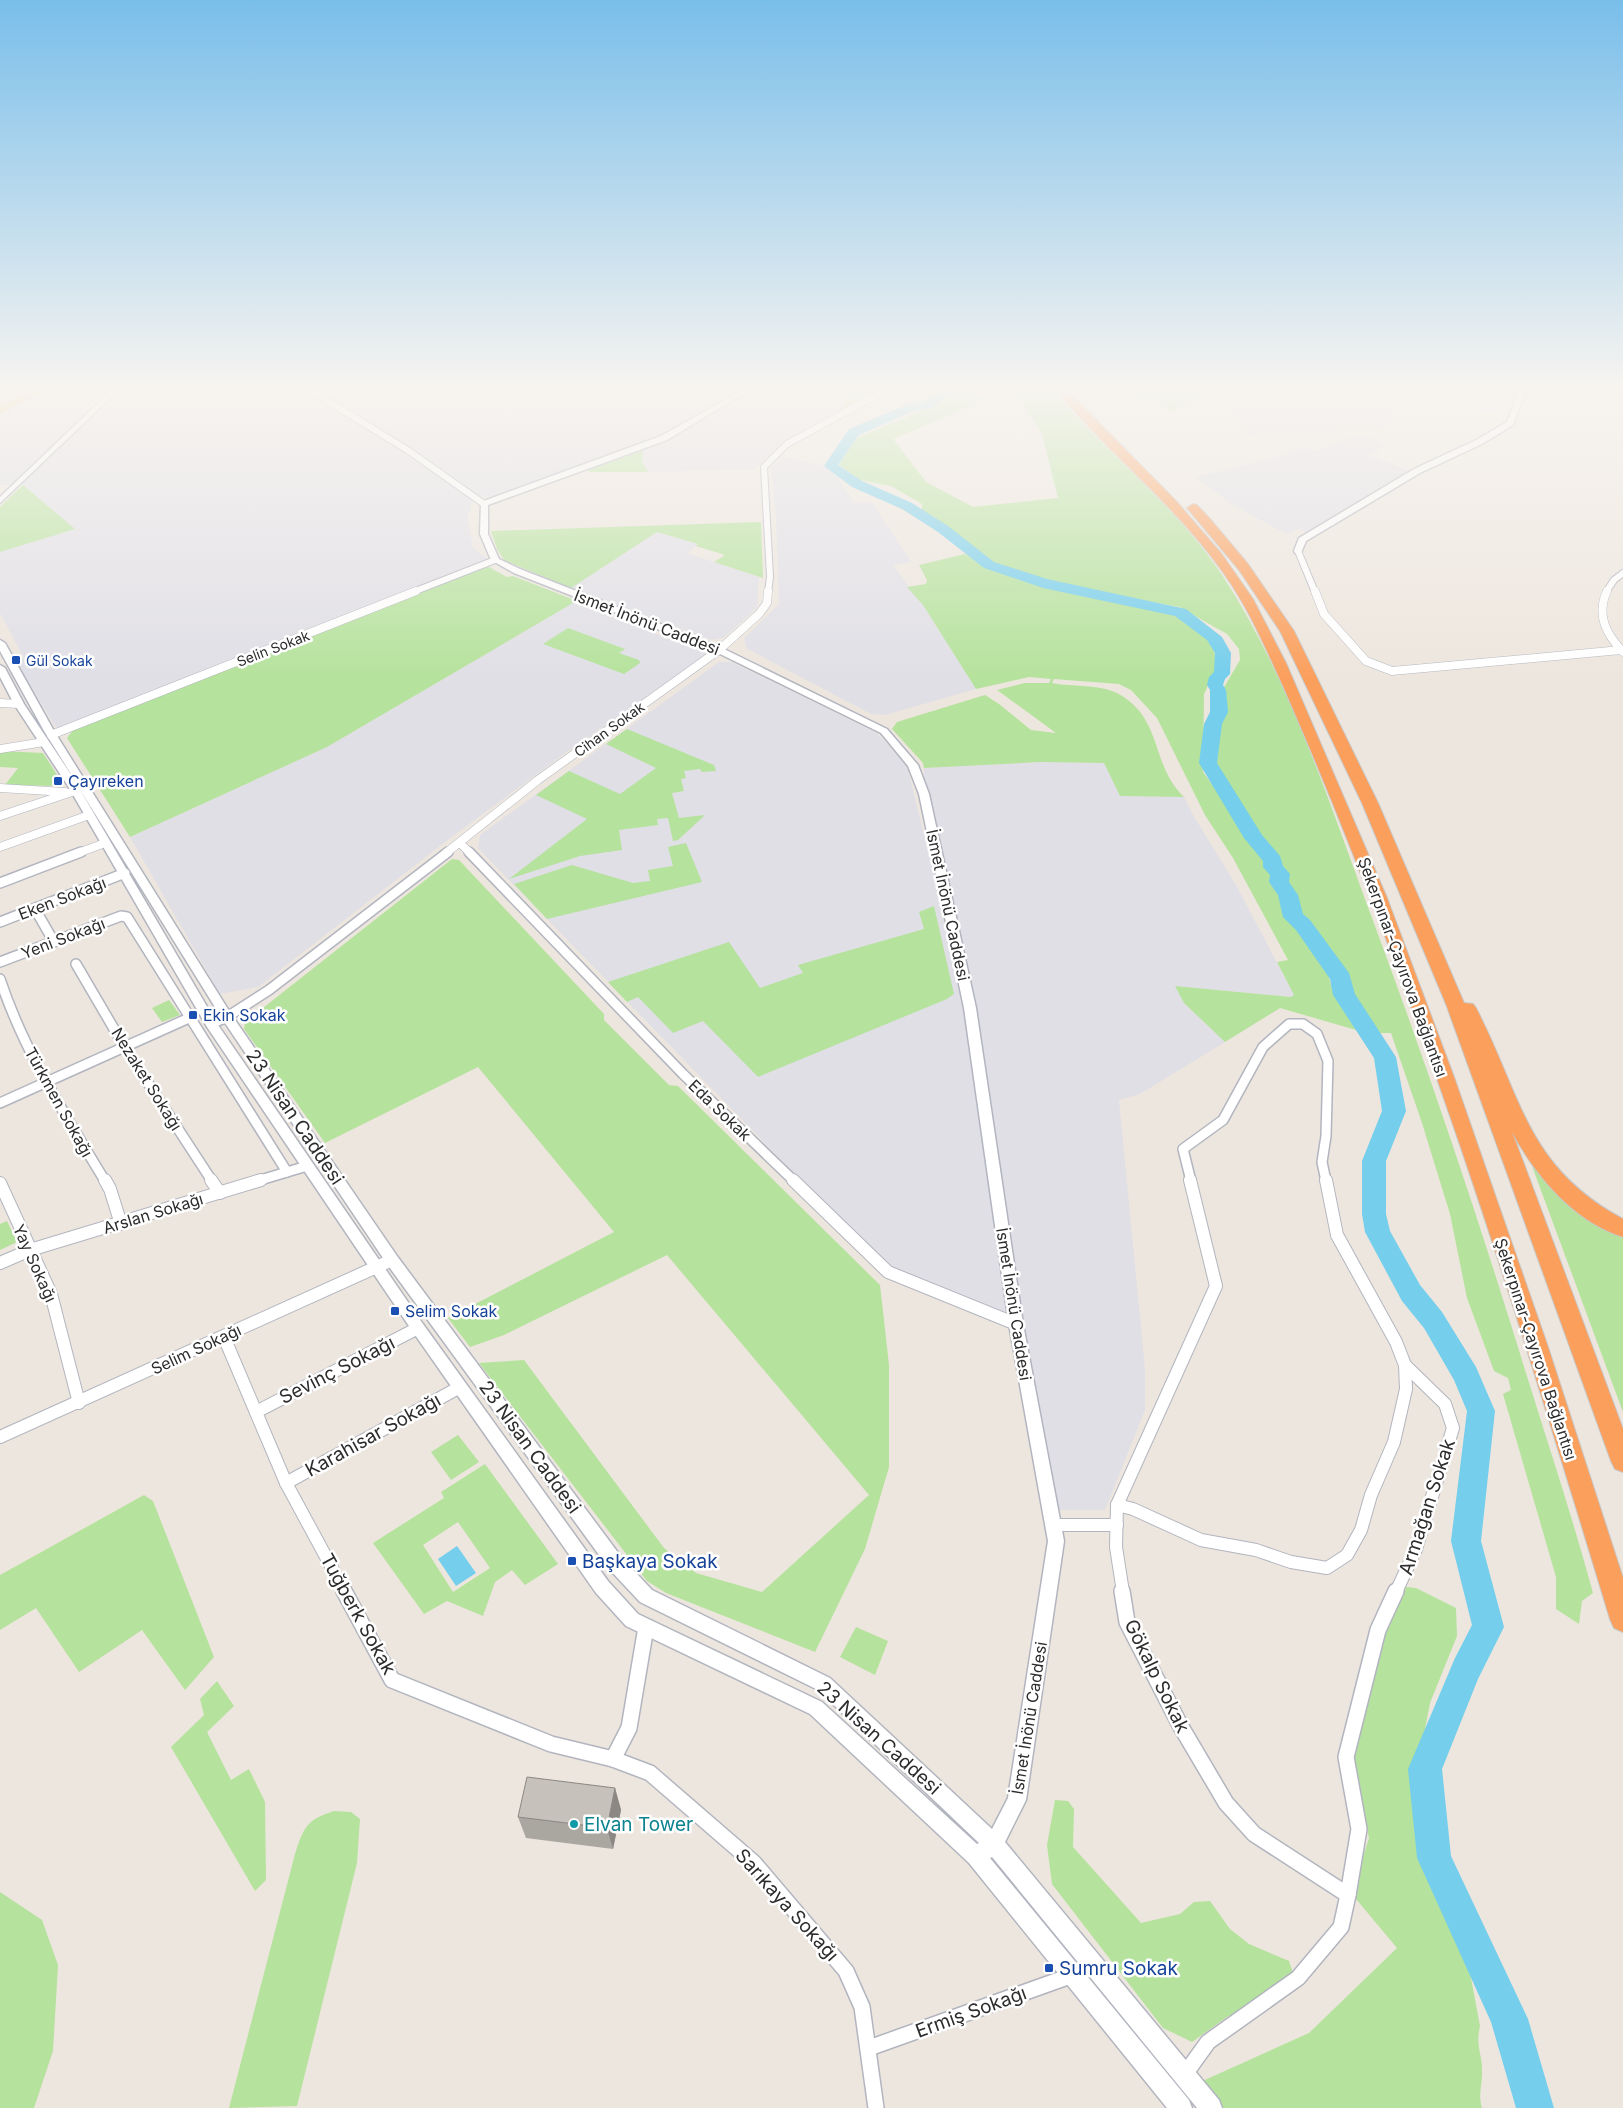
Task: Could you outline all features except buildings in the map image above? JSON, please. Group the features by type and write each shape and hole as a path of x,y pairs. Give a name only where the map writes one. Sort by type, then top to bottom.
{"highway":[{"name":"Şekerpınar-Çayırova Bağlantısı","path":"1153,482 1212,548 1243,594 1278,659 1342,805 1416,997 1476,1166 1623,1619"},
{"name":"Şekerpınar-Çayırova Bağlantısı","path":"1166,482 1210,526 1242,563 1274,608 1287,631 1366,795 1455,1004 1623,1461"},
{"path":"1425,931 1480,1032 1530,1147 1549,1173 1583,1205 1623,1229"}],"street":[{"path":"0,494 12,482"},
{"path":"0,501 19,482"},
{"path":"453,482 484,504"},
{"path":"484,504 543,482"},
{"name":"Cihan Sokak","path":"211,1024 227,1017 269,990 460,843 538,780 719,650 759,614 766,603 770,576 765,482"},
{"path":"1398,482 1302,540 1298,551 1324,614 1366,661 1392,671 1622,651"},
{"path":"484,504 484,534 495,560"},
{"name":"İsmet İnönü Caddesi","path":"495,560 517,571 719,650 884,731 913,765 924,794 970,1008 1016,1324 1056,1541 1017,1800 994,1844 976,1856"},
{"name":"Selin Sokak","path":"0,749 48,738 495,560"},
{"path":"1622,651 1602,624 1600,611 1601,601 1609,586 1623,573"},
{"name":"23 Nisan Caddesi","path":"0,643 73,792 125,874 211,1024 238,1060 307,1166 616,1564 646,1596 824,1684 994,1844 1185,2074 1211,2108"},
{"name":"23 Nisan Caddesi","path":"0,668 20,704 48,738 384,1263 418,1328 602,1587 632,1620 816,1708 976,1856 1181,2108"},
{"path":"0,703 20,704"},
{"path":"0,788 73,792"},
{"path":"0,816 73,792"},
{"path":"0,847 88,815"},
{"path":"0,883 105,843"},
{"name":"Eda Sokak","path":"460,843 683,1074 888,1272 1016,1324"},
{"name":"Eken Sokağı","path":"0,922 125,874"},
{"path":"35,909 54,942"},
{"name":"Yeni Sokağı","path":"0,962 121,916 127,917 189,1018"},
{"name":"Nezaket Sokağı","path":"76,964 124,1046 220,1193"},
{"name":"Türkmen Sokağı","path":"0,978 9,1006 46,1083 110,1189 121,1224"},
{"path":"0,1103 189,1018 288,1172"},
{"name":"Gökalp Sokak","path":"1348,1895 1254,1834 1226,1803 1180,1725 1128,1622 1116,1547 1117,1505 1216,1286 1183,1149 1223,1120 1236,1100 1263,1047 1289,1024 1303,1024 1317,1034 1328,1061 1326,1136 1322,1162 1337,1235 1396,1342 1405,1365"},
{"name":"Arslan Sokağı","path":"0,1264 30,1250 121,1224 307,1166"},
{"name":"Yay Sokağı","path":"0,1183 52,1294 80,1403"},
{"name":"Selim Sokağı","path":"0,1437 80,1403 384,1263"},
{"name":"Sevinç Sokağı","path":"256,1412 418,1328"},
{"name":"Tuğberk Sokak","path":"224,1336 286,1483 392,1680 551,1744 613,1759"},
{"path":"1117,1505 1133,1508 1201,1540 1256,1550 1291,1562 1327,1568 1347,1555 1362,1530 1371,1496 1394,1442 1406,1390 1405,1365"},
{"name":"Armağan Sokak","path":"1348,1895 1360,1830 1346,1757 1378,1630 1416,1548 1453,1428 1445,1404 1405,1365"},
{"name":"Karahisar Sokağı","path":"286,1483 460,1387"},
{"path":"1053,1525 1117,1525"},
{"path":"613,1759 630,1728 646,1627"},
{"name":"Sarıkaya Sokağı","path":"613,1759 650,1773 754,1864 846,1971 862,2007 876,2108"},
{"path":"1185,2074 1208,2042 1298,1978 1341,1927 1348,1895"},
{"name":"Ermiş Sokağı","path":"869,2048 1073,1975"}],"shaded area":[{"path":"0,482 535,482 498,496 487,496 471,502 471,510 467,513 473,548 488,559 57,729 15,661 24,658 0,613 0,552 75,529 23,485 0,485"},
{"path":"772,482 841,482 855,503 872,502 911,562 893,565 923,605 976,689 885,715 871,714 746,648 744,638 779,604 776,517"},
{"path":"1203,482 1391,482 1306,532 1299,529 1286,534 1233,505"},
{"path":"657,532 699,544 687,553 759,577 757,608 723,638 711,640 571,588"},
{"path":"573,603 709,653 568,751 449,839 258,987 220,994 130,837 327,747"},
{"path":"719,662 731,662 877,733 907,766 943,911 924,794 924,768 1040,762 1104,763 1120,796 1184,797 1236,885 1294,995 1291,997 1176,986 1184,1003 1225,1042 1140,1094 1119,1100 1145,1369 1145,1410 1105,1510 1048,1510 1015,1325 888,1270 478,848 480,835"}],"green space":[{"path":"872,482 927,482 973,507 1058,498 1054,482 1142,482 1184,526 1224,578 1248,617 1289,701 1324,788 1393,974 1490,1258 1593,1593 1582,1601 1579,1624 1556,1609 1556,1577 1503,1394 1511,1390 1508,1378 1494,1371 1467,1298 1450,1214 1422,1123 1391,1033 1371,1033 1352,1003 1344,975 1332,955 1299,915 1286,874 1279,868 1278,860 1250,825 1212,766 1215,760 1218,726 1222,714 1223,689 1240,660 1239,649 1227,634 1179,607 1048,583 1007,571 990,563 922,511 922,504 891,486"},
{"path":"23,485 75,529 0,552 0,507"},
{"path":"761,522 763,578 714,562 725,555 696,546 698,544 657,532 571,588 504,560 497,549 491,531"},
{"path":"965,554 1002,573 1042,586 1119,599 1157,608 1175,615 1192,625 1214,646 1216,668 1204,694 1203,772 1262,854 1264,862 1272,873 1287,917 1326,967 1333,992 1356,1030 1280,1008 1225,1042 1184,1003 1175,986 1291,997 1294,995 1277,962 1288,960 1233,858 1205,815 1157,718 1131,690 1119,684 1054,679 1052,683 1110,690 1132,703 1143,715 1150,728 1166,771 1173,784 1184,797 1120,796 1104,763 1040,762 924,768 923,763 892,729 897,722 985,695 1031,730 1056,733 997,690 1025,683 1049,683 1051,679 1029,677 976,689 923,605 907,587 926,584 927,580 919,565"},
{"path":"487,566 507,577 513,576 572,599 573,603 327,747 130,837 67,738 73,730"},
{"path":"568,628 625,649 619,653 639,660 640,663 624,674 543,644"},
{"path":"627,729 714,765 716,771 702,772 700,769 684,771 686,778 681,779 684,791 672,793 679,818 705,815 678,840 673,841 668,818 657,819 658,825 619,830 622,850 580,856 509,879 587,819 536,795 569,771 620,794 656,768 606,744"},
{"path":"0,751 43,753 61,781 58,786 5,785 18,768 0,767"},
{"path":"686,843 702,882 547,919 514,884 572,865 633,883 650,881 648,870 673,866 668,847"},
{"path":"452,859 459,860 604,1014 604,1020 669,1085 678,1086 880,1285 889,1365 889,1467 865,1549 815,1652 666,1593 647,1581 479,1363 524,1360 664,1548 696,1573 762,1592 869,1495 667,1255 504,1335 470,1347 448,1318 614,1232 478,1067 325,1143 244,1029 245,1022"},
{"path":"934,906 954,994 947,999 758,1077 703,1021 673,1033 638,997 627,1002 608,982 729,942 760,988 803,973 798,965 924,929 919,912"},
{"path":"169,1000 180,1015 162,1022 152,1008"},
{"path":"1532,1166 1574,1206 1623,1238 1623,1412"},
{"path":"7,1221 17,1242 0,1250 0,1224"},
{"path":"458,1435 479,1462 451,1480 431,1452"},
{"path":"485,1464 558,1564 525,1585 512,1570 495,1582 483,1616 447,1601 424,1614 373,1543 444,1498 441,1492","holes":["458,1522 490,1568 453,1592 423,1545"]},
{"path":"144,1495 153,1501 214,1657 185,1690 142,1630 79,1672 36,1608 0,1630 0,1575"},
{"path":"1406,1587 1416,1588 1456,1608 1457,1636 1430,1703 1417,1771 1423,1803 1419,1841 1463,1935 1480,2026 1478,2040 1482,2067 1480,2095 1482,2108 1220,2108 1198,2083 1309,2033 1397,1948 1351,1893 1369,1838 1353,1765 1380,1637"},
{"path":"856,1627 888,1641 875,1675 840,1657"},
{"path":"217,1681 234,1706 207,1732 231,1780 249,1769 265,1802 266,1880 255,1891 171,1747 204,1715 200,1699"},
{"path":"1055,1800 1068,1801 1074,1809 1073,1847 1141,1923 1180,1914 1194,1902 1210,1901 1230,1929 1249,1944 1289,1961 1293,1973 1249,2008 1227,2017 1192,2042 1163,2028 1052,1884 1047,1845"},
{"path":"334,1811 351,1812 360,1819 357,1863 297,2106 229,2108 298,1845 304,1831 312,1821"},
{"path":"0,1892 42,1920 58,1965 53,2051 34,2108 0,2108"}],"water":[{"path":"457,1546 476,1573 456,1586 438,1559"}],"waterway":[{"path":"855,482 907,506 943,529 989,565 1043,583 1180,612 1214,637 1223,653 1222,674 1217,677 1215,685 1218,690 1219,712 1213,724 1208,763 1254,838 1273,860 1273,867 1280,874 1279,882 1288,895 1293,917 1303,925 1341,978 1344,995 1385,1057 1394,1111 1374,1161 1374,1214 1378,1232 1411,1293 1433,1320 1466,1375 1481,1411 1466,1541 1488,1627 1466,1669 1425,1769 1434,1858 1509,2019 1535,2108"}],"place":[{"name":"Gül Sokak","path":"16,660"},
{"name":"Çayıreken","path":"58,781"},
{"name":"Ekin Sokak","path":"193,1015"},
{"name":"Selim Sokak","path":"395,1311"},
{"name":"Başkaya Sokak","path":"572,1561"},
{"name":"Elvan Tower","path":"574,1824"},
{"name":"Sumru Sokak","path":"1049,1968"}]}
